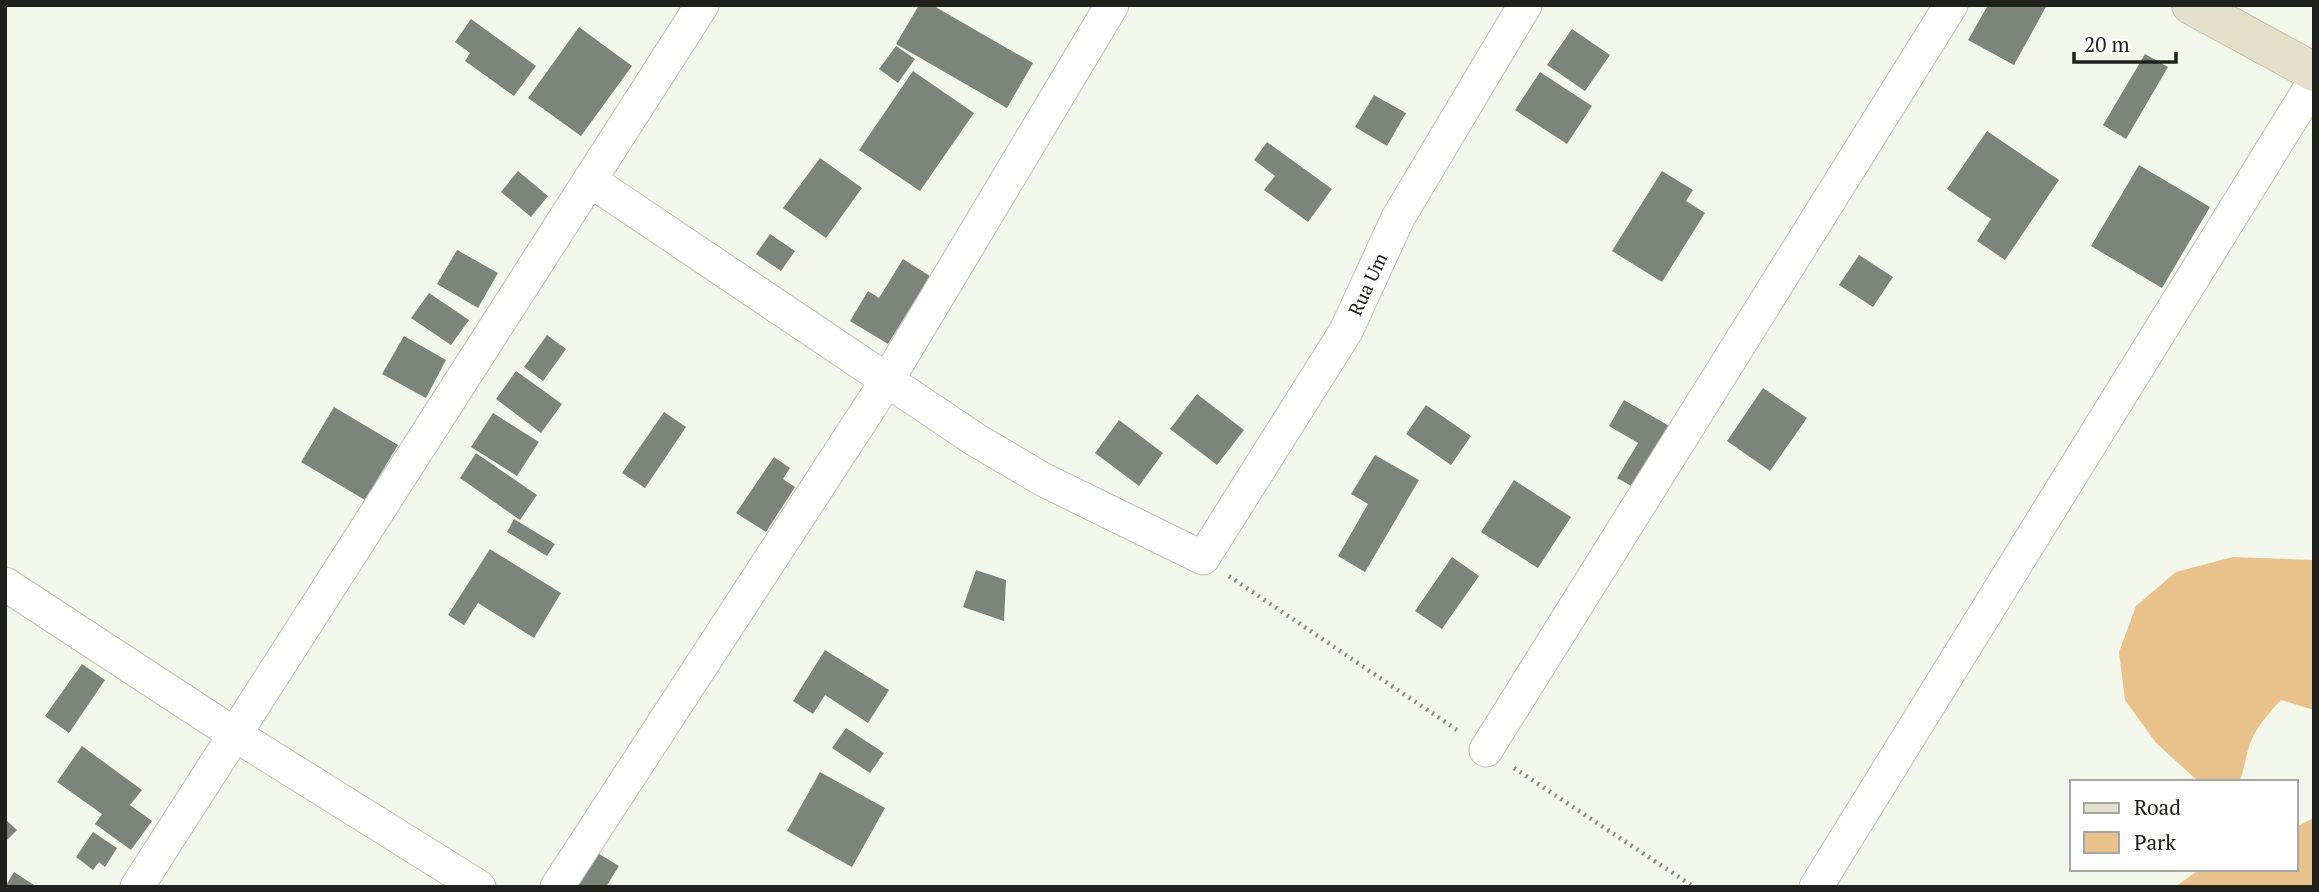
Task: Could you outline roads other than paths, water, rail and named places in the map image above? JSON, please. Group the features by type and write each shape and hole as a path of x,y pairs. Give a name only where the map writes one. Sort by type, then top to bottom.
{"street":[{"path":"137,887 702,5"},
{"path":"557,887 888,379 1112,5"},
{"name":"Rua Um","path":"888,379 976,440 1044,480 1203,558 1346,331 1398,218 1525,5"},
{"path":"1486,750 1951,5"},
{"path":"2191,5 2314,72"},
{"path":"1816,887 2314,82"},
{"path":"591,181 888,379"},
{"path":"5,584 234,734 479,887"}]}
